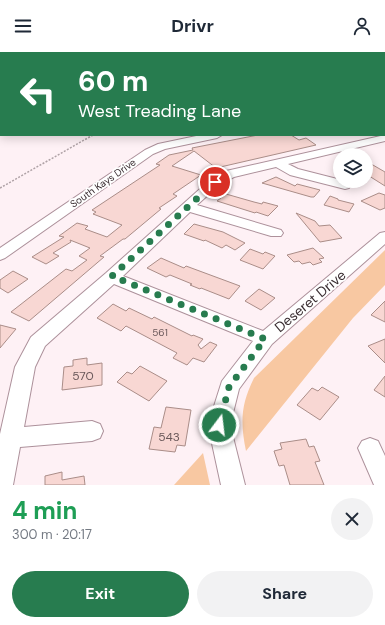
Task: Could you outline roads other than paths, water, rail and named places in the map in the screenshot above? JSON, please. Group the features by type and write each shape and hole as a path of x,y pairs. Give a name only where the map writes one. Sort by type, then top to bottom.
{"street":[{"name":"South Kays Drive","path":"0,255 149,152 162,146 212,136"},
{"path":"1,485 25,367 38,342 215,182 230,174 385,138"},
{"path":"277,163 294,172 333,182"},
{"path":"188,207 276,233"},
{"name":"Deseret Drive","path":"233,485 219,425 229,387 265,339 385,236"},
{"path":"112,276 265,339"},
{"path":"10,438 92,431"},
{"path":"370,448 385,483"}]}
